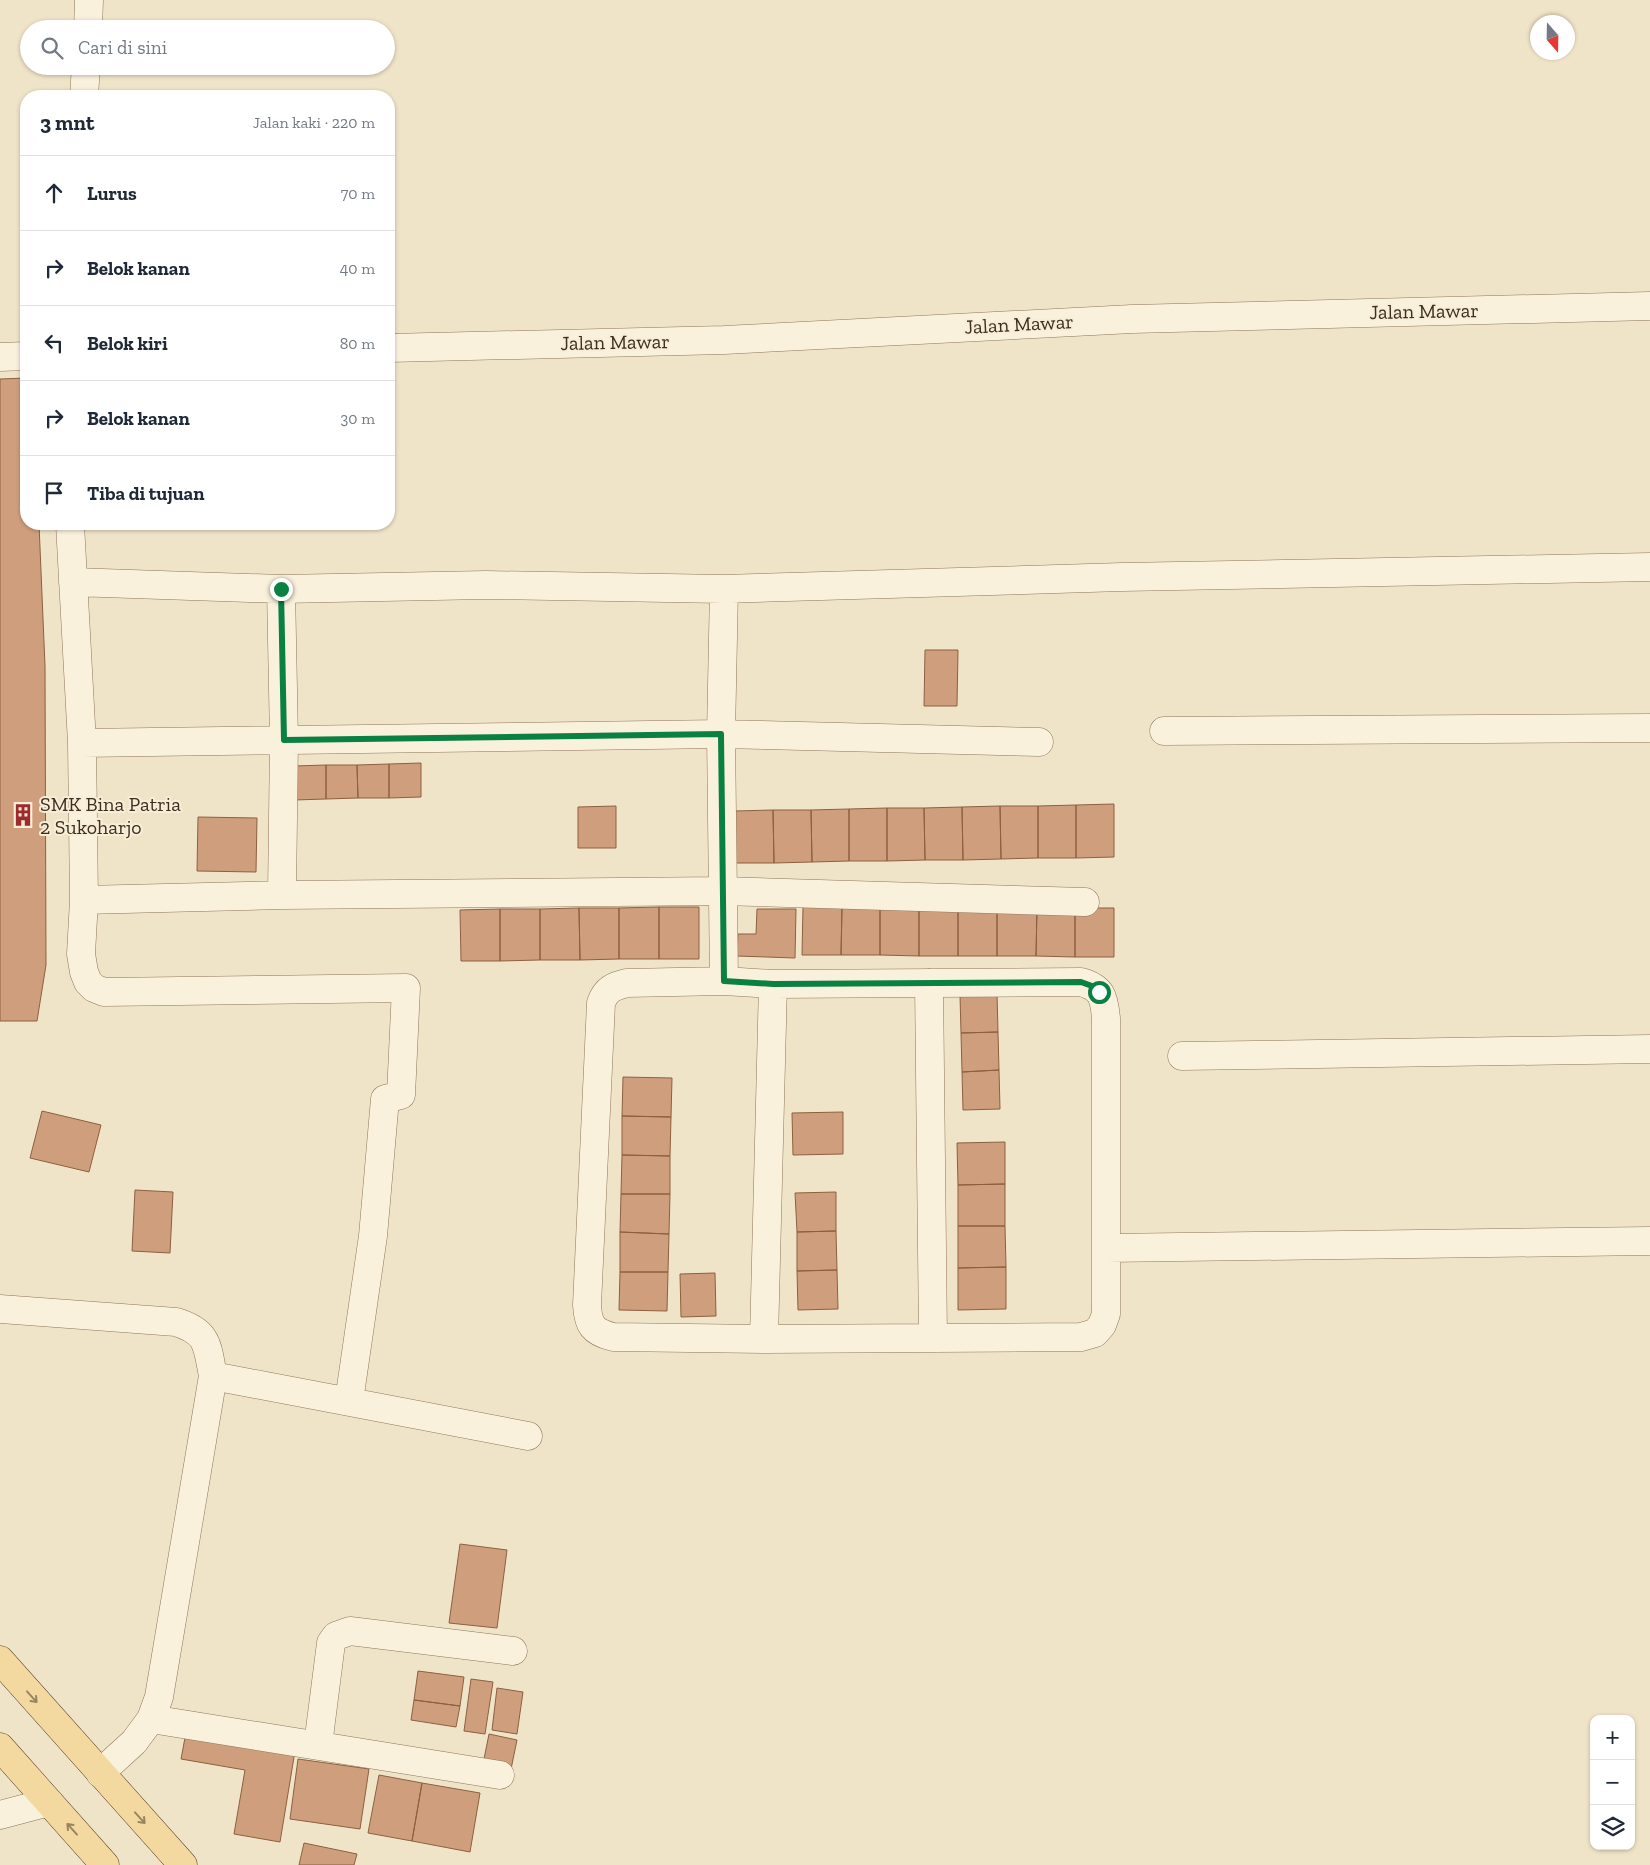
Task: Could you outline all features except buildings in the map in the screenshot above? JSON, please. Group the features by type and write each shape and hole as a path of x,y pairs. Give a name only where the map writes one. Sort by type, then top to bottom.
{"main road":[{"path":"0,1660 106,1768 183,1865"},
{"path":"0,1747 105,1865"}],"street":[{"path":"89,20 90,0"},
{"path":"84,90 85,75"},
{"name":"Jalan Mawar","path":"395,348 724,340 1132,318 1650,306"},
{"path":"0,357 20,356"},
{"path":"70,530 82,743 84,900 81,954 88,982 94,988 104,992 406,988 401,1095 385,1099 373,1236 349,1401"},
{"path":"73,582 281,589 486,585 724,589 1132,577 1650,567"},
{"path":"281,589 284,740 282,895"},
{"path":"724,589 721,734 724,981"},
{"path":"1164,731 1650,728"},
{"path":"82,743 721,734 1039,742"},
{"path":"84,900 282,895 722,891 1085,902"},
{"path":"724,981 773,984 1081,982 1092,986 1099,992 1105,1001 1106,1018 1107,1248 1106,1314 1102,1325 1095,1333 1081,1337 764,1339 613,1337 601,1334 592,1327 588,1319 586,1305 598,1062 604,994 627,982 724,981"},
{"path":"929,983 934,1338"},
{"path":"764,1339 773,984"},
{"path":"1182,1056 1650,1048"},
{"path":"1107,1248 1650,1241"},
{"path":"0,1308 176,1322 187,1325 203,1336 208,1346 213,1376 159,1697 151,1719 134,1742 106,1768"},
{"path":"213,1376 528,1436"},
{"path":"318,1746 331,1643 336,1636 350,1631 513,1651"},
{"path":"151,1719 500,1774"},
{"path":"0,1815 49,1802"}],"place":[{"name":"SMK Bina Patria 2 Sukoharjo","path":"23,815"}],"route":[{"path":"281,589 284,740 721,734 724,981 773,984 1081,982 1092,986 1099,992"}]}
